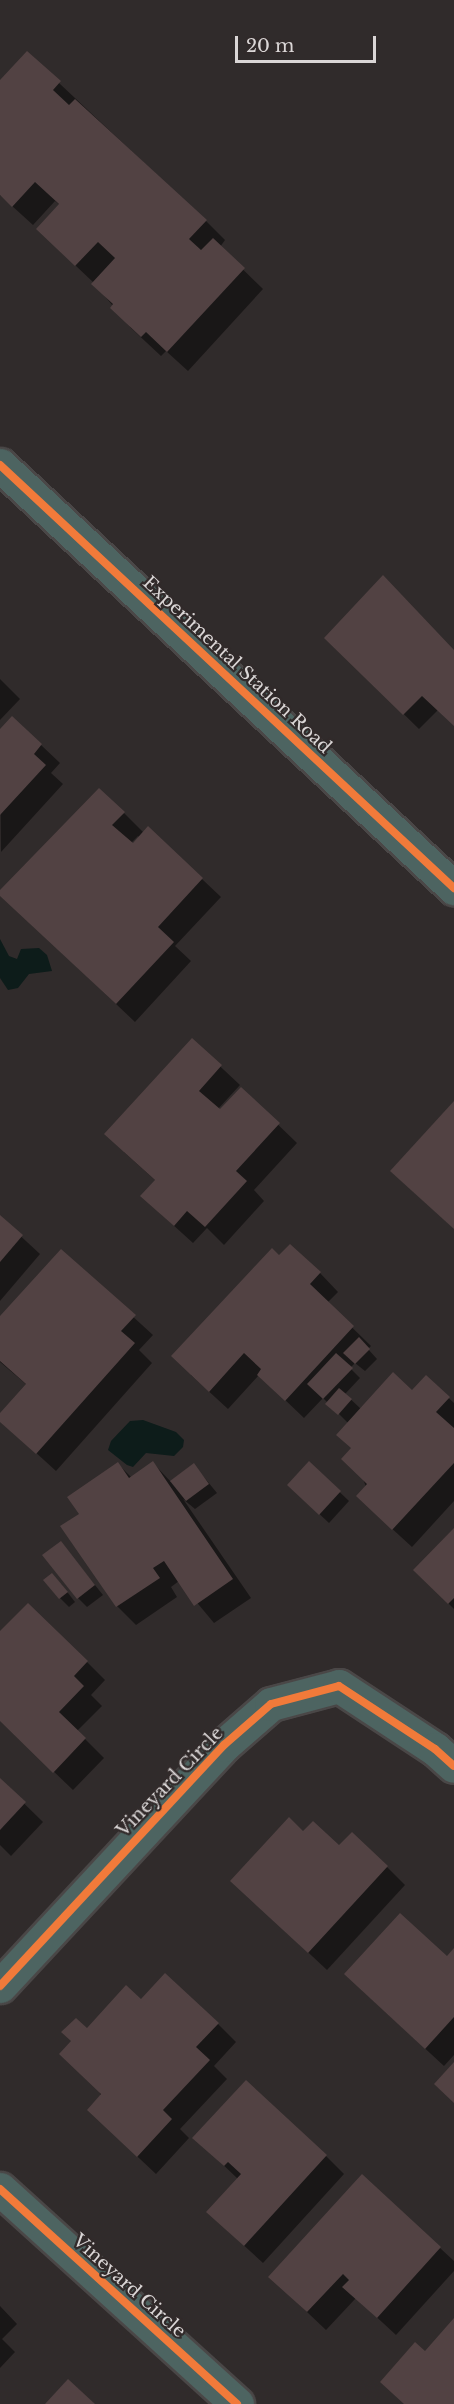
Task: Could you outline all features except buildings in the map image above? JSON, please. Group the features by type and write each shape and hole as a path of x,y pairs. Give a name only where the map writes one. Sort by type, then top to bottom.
{"street":[{"name":"Experimental Station Road","path":"0,465 454,888"},
{"name":"Vineyard Circle","path":"0,1986 224,1745 271,1704 339,1686 435,1749 454,1766"},
{"name":"Vineyard Circle","path":"0,2189 237,2404"}],"shaded area":[{"path":"0,939 9,956 17,959 21,949 39,948 47,955 52,971 29,974 18,988 8,990 0,978"},
{"path":"143,1420 176,1432 184,1440 183,1447 174,1456 146,1453 133,1467 127,1465 108,1450 111,1441 130,1421"}],"cycle path":[{"path":"0,465 454,888"},
{"path":"0,1986 224,1745 271,1704 339,1686 435,1749 454,1766"},
{"path":"0,2189 237,2404"}]}
